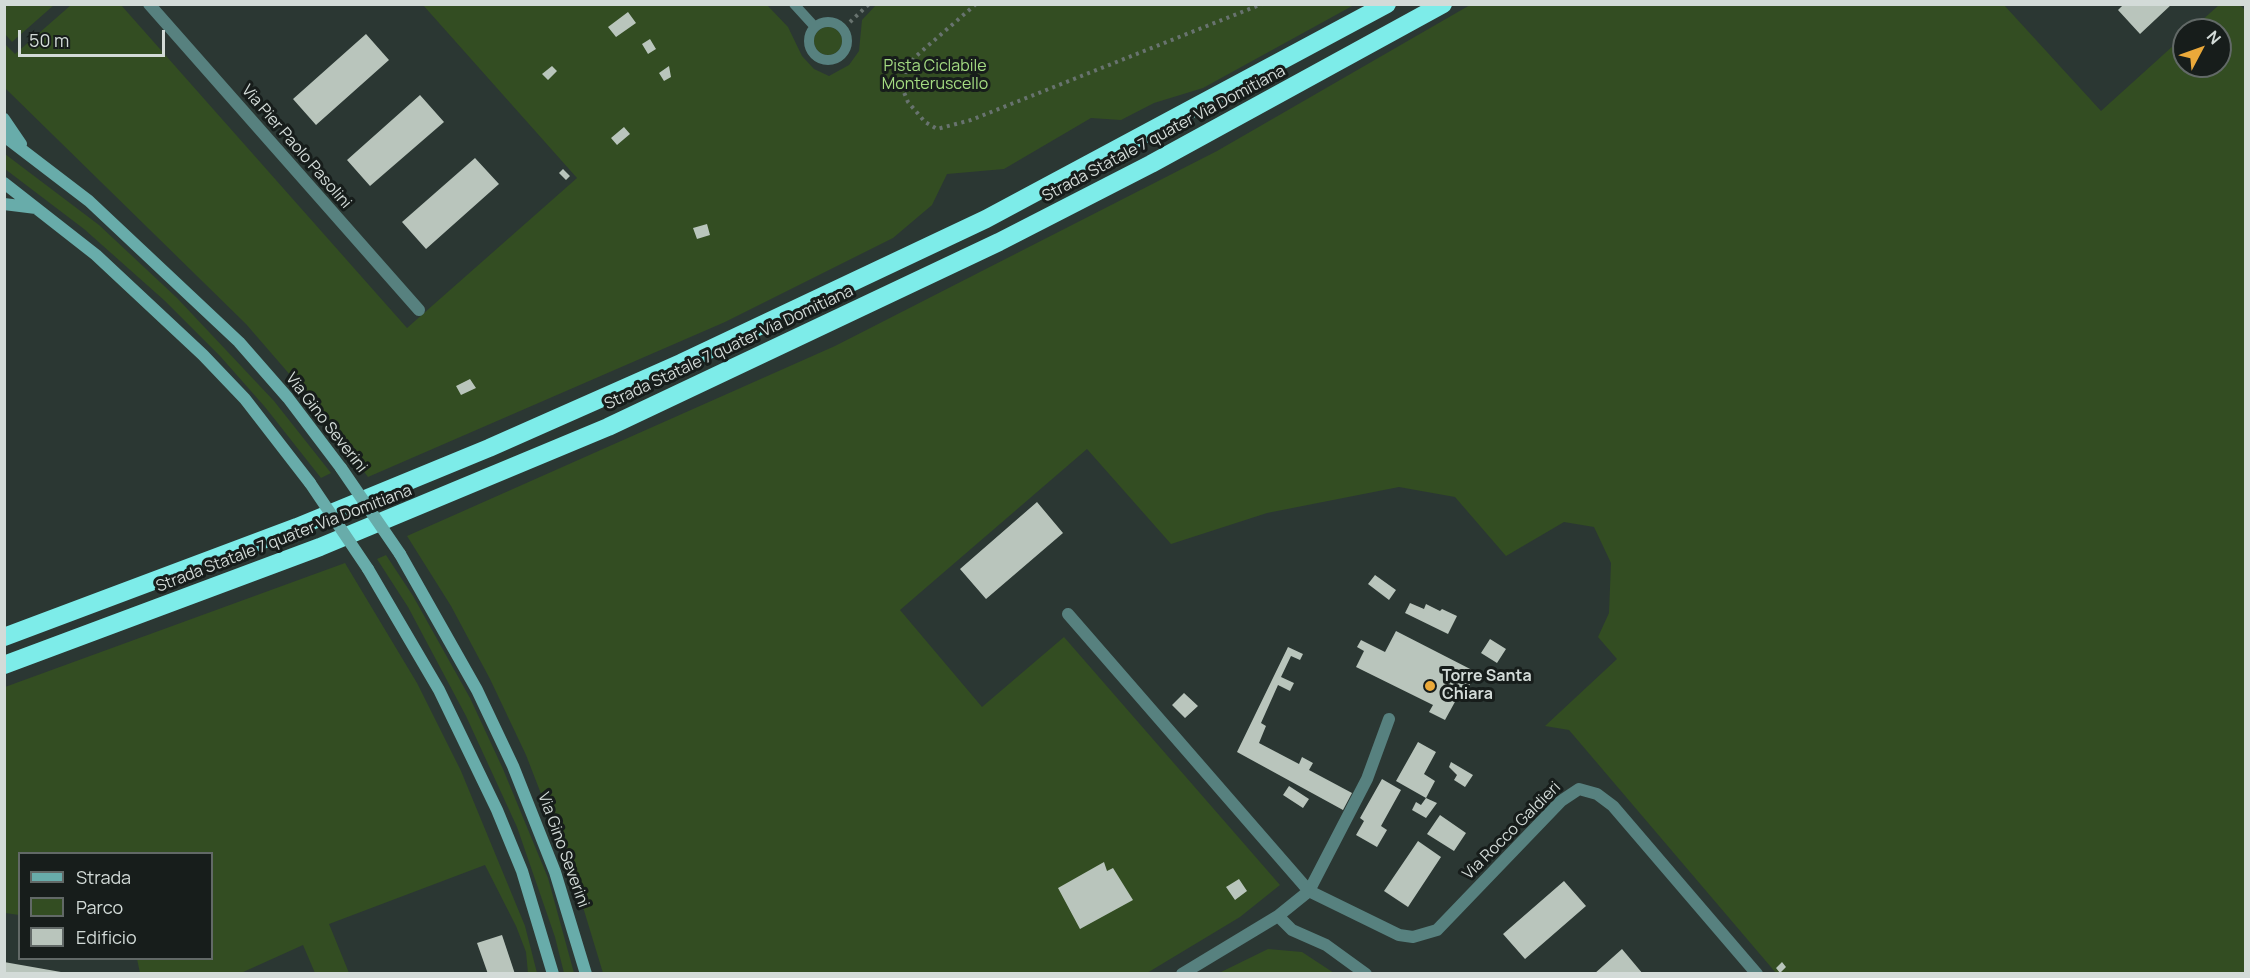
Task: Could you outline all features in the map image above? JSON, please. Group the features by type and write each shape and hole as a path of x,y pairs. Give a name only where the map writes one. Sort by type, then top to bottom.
{"highway":[{"name":"Strada Statale 7 quater Via Domitiana","path":"4,637 297,527 489,448 681,363 986,219 1387,4"},
{"name":"Strada Statale 7 quater Via Domitiana","path":"4,666 320,547 608,427 999,242 1161,159 1443,4"}],"street":[{"name":"Via Pier Paolo Pasolini","path":"149,4 419,310"},
{"path":"4,119 23,148"},
{"name":"Via Gino Severini","path":"4,136 23,148 90,201 239,342 288,398 341,468 400,554 477,690 513,766 555,872 586,974"},
{"path":"4,183 104,262 203,355 245,399 310,483 368,569 439,690 497,810 522,872 553,974"},
{"path":"4,204 37,208"},
{"path":"1068,614 1309,891"},
{"path":"1182,974 1278,916 1309,891 1367,779 1389,719"},
{"name":"Via Rocco Galdieri","path":"1309,891 1385,930 1413,937 1425,934 1446,923 1569,794 1579,789 1589,790 1613,806 1757,974"},
{"path":"1278,916 1292,930 1326,945 1366,974"}],"lane":[{"path":"795,4 814,27"}],"path":[{"path":"850,22 869,4"},
{"path":"976,4 915,57 906,71 903,90 908,102 925,122 937,129 953,127 1262,4"}],"green space":[{"path":"4,5 54,5 12,42 5,34"},
{"name":"Pista Ciclabile Monteruscello","path":"71,5 121,5 407,328 577,178 423,5 767,5 788,27 802,56 814,69 829,76 849,65 859,51 862,20 876,5 1354,5 1203,88 1154,103 1121,120 1091,118 1004,169 947,174 932,205 893,238 725,322 368,477 304,391 246,324 5,88 4,43 15,54"},
{"path":"1470,5 2004,5 2101,111 2172,47 2172,78 2232,78 2232,18 2204,18 2219,5 2240,5 2245,10 2245,973 1776,973 1569,730 1545,726 1617,659 1598,637 1609,613 1611,563 1594,527 1564,522 1506,556 1455,497 1399,487 1267,513 1171,544 1087,449 900,610 982,707 1064,637 1280,885 1240,917 1147,973 603,973 576,884 526,755 490,679 451,606 407,536 835,346 1217,151"},
{"path":"828,27 838,31 842,41 838,51 828,55 818,51 814,41 818,31"},
{"path":"5,154 99,225 177,298 274,401 331,473 321,478 265,407 220,356 165,301 84,229 5,169"},
{"path":"386,555 413,596 470,698 503,769 548,878 574,973 564,973 555,937 517,827 466,716 408,607 377,559"},
{"path":"345,563 417,683 461,771 525,926 537,973 528,973 526,952 516,926 485,865 329,924 349,973 315,973 303,945 241,973 140,973 137,960 213,960 213,852 18,852 18,915 5,913 5,687"},
{"path":"1268,949 1302,952 1334,973 1219,973"}],"building":[{"path":"2124,4 2172,4 2140,34 2118,10"},
{"path":"628,12 636,23 616,37 608,27"},
{"path":"366,34 389,60 316,125 293,99"},
{"path":"650,39 656,49 648,54 642,44"},
{"path":"552,66 557,71 548,80 542,74"},
{"path":"669,66 671,77 664,81 659,73"},
{"path":"420,95 444,122 370,186 347,160"},
{"path":"624,127 630,134 617,145 611,138"},
{"path":"475,158 499,184 426,249 402,222"},
{"path":"563,169 570,176 566,180 559,173"},
{"path":"707,224 710,235 697,239 693,228"},
{"path":"470,379 476,388 461,395 456,386"},
{"path":"1037,502 1063,533 986,599 960,569"},
{"path":"1375,575 1396,590 1389,600 1368,584"},
{"path":"1410,603 1424,609 1426,604 1457,616 1448,634 1405,613"},
{"path":"1396,631 1476,672 1461,702 1456,700 1445,720 1429,712 1433,705 1356,667 1364,651 1357,647 1361,640 1385,652"},
{"path":"1490,639 1506,649 1497,663 1481,653"},
{"path":"1288,647 1303,654 1300,660 1291,656 1281,677 1294,683 1290,691 1278,685 1261,723 1266,726 1259,743 1299,764 1302,757 1313,763 1309,770 1352,793 1343,810 1237,752"},
{"path":"1184,693 1198,706 1185,718 1172,705"},
{"path":"1418,742 1436,752 1424,774 1435,781 1426,798 1396,781"},
{"path":"1451,762 1473,775 1465,787 1454,780 1457,775 1449,767"},
{"path":"1382,779 1401,790 1381,826 1387,830 1377,847 1356,835 1364,821 1360,818"},
{"path":"1289,786 1309,799 1303,808 1283,795"},
{"path":"1426,798 1437,803 1426,818 1412,810 1416,802 1421,805"},
{"path":"1440,815 1466,833 1454,851 1427,834"},
{"path":"1418,841 1441,857 1408,907 1384,891"},
{"path":"1104,862 1107,871 1113,868 1133,900 1080,929 1058,888"},
{"path":"1239,879 1247,891 1235,900 1226,887"},
{"path":"1564,881 1586,906 1525,959 1503,934"},
{"path":"502,935 515,974 488,974 477,943"},
{"path":"1622,949 1643,974 1594,974"},
{"path":"4,962 61,972 61,974 4,974"},
{"path":"1782,962 1786,967 1780,973 1776,968"}],"place":[{"name":"Torre Santa Chiara","path":"1430,686"}]}
